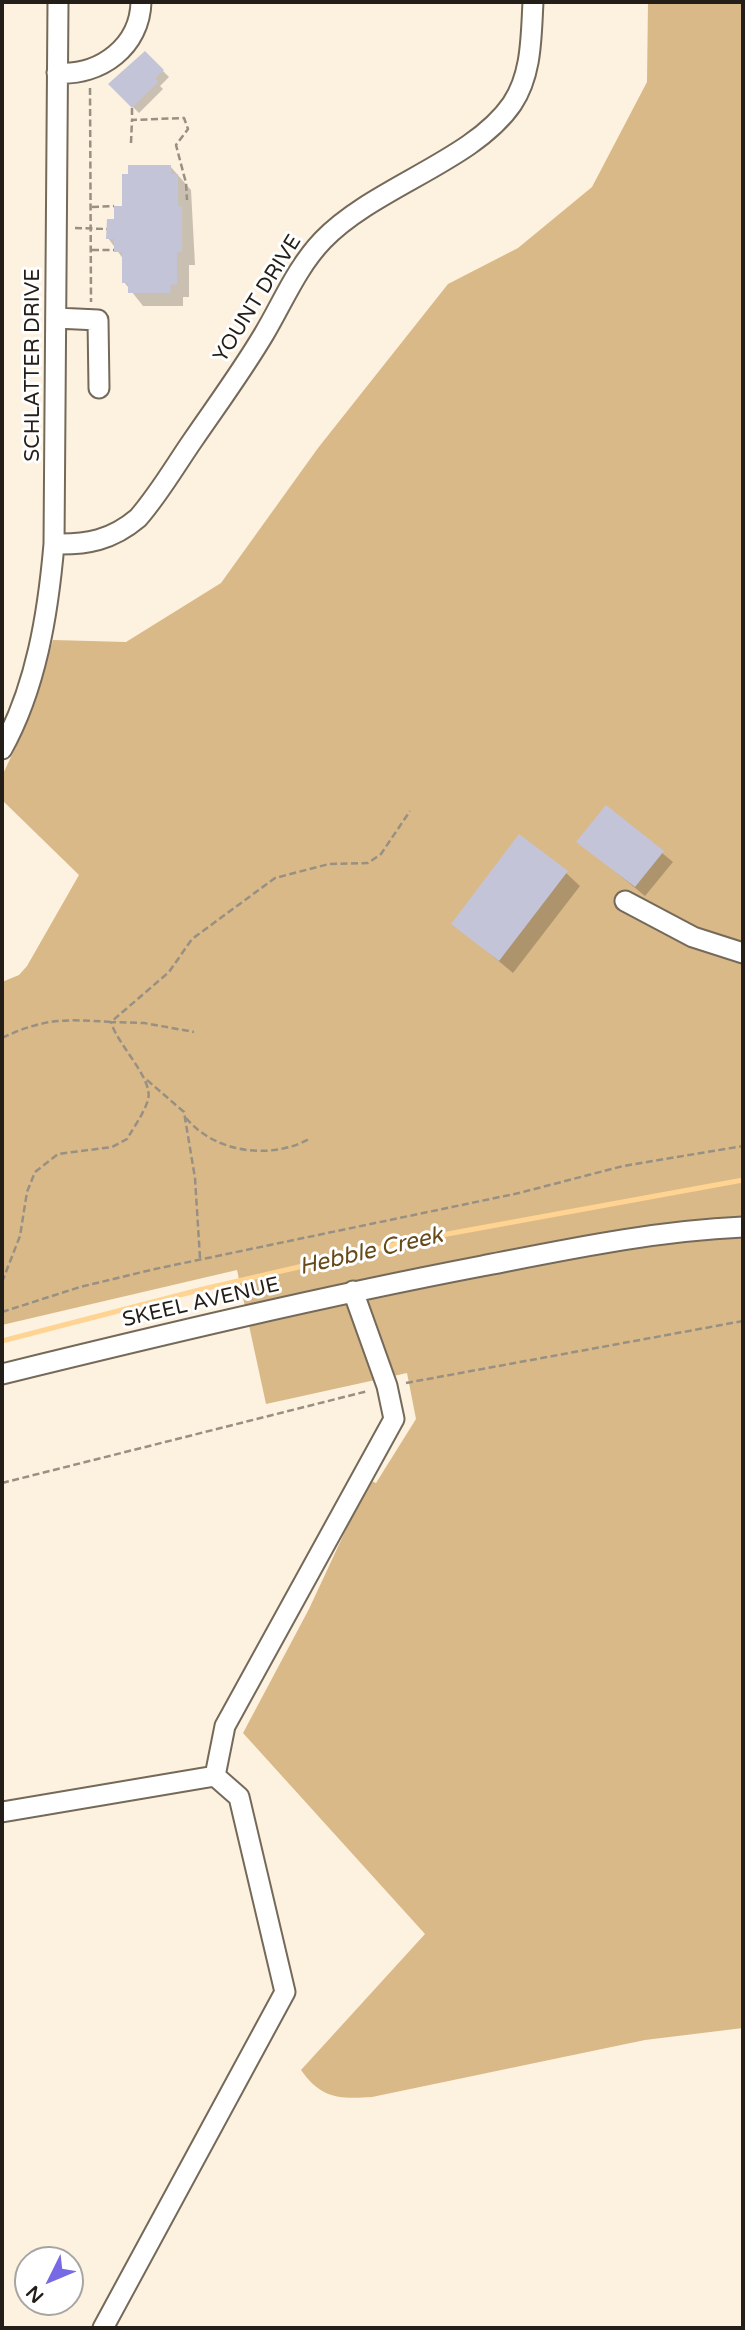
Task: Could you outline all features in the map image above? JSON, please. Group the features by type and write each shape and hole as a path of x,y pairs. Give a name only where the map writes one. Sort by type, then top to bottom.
{"street":[{"name":"SCHLATTER DRIVE","path":"2,749 43,630 54,544 58,2"},
{"path":"57,73 89,71 101,66 136,32 141,21 141,2"},
{"name":"YOUNT DRIVE","path":"54,544 80,545 99,540 127,527 138,518 257,346 296,274 321,242 355,211 477,139 496,123 511,105 526,73 533,2"},
{"path":"56,318 98,320 99,388"},
{"path":"625,901 693,937 743,953"},
{"name":"SKEEL AVENUE","path":"2,1374 353,1291 630,1237 685,1230 743,1227"},
{"path":"215,1776 225,1726 394,1419 387,1386 353,1291"},
{"path":"2,1812 215,1776"},
{"path":"103,2328 285,1992 239,1797 215,1776"}],"path":[{"path":"89,71 91,308"},
{"path":"131,144 132,108"},
{"path":"132,120 184,118 187,129 176,145 186,183 187,200"},
{"path":"92,207 114,206"},
{"path":"56,228 107,229"},
{"path":"92,250 114,250"},
{"path":"111,1022 169,972 192,939 275,878 329,864 368,863 381,854 410,811"},
{"path":"2,1038 33,1023 58,1020 144,1023 194,1032"},
{"path":"111,1022 121,1045 147,1080 169,1097 205,1136 235,1147 281,1151 311,1138"},
{"path":"2,1282 20,1236 31,1178 52,1156 112,1147 127,1139 149,1098 147,1080"},
{"path":"184,1115 195,1178 200,1260"},
{"path":"2,1312 80,1287 200,1260 519,1193 623,1166 743,1146"}],"shaded area":[{"path":"648,2 743,2 743,2028 645,2040 372,2097 341,2097 316,2087 301,2070 425,1934 243,1733 309,1609 369,1480 376,1483 416,1419 407,1373 266,1404 237,1270 2,1325 2,982 19,975 27,966 79,875 2,800 2,776 25,727 53,640 126,642 221,583 318,448 448,284 518,248 592,187 647,82"}],"building":[{"path":"145,51 164,70 155,78 158,82 132,108 108,84"},
{"path":"128,165 171,165 171,174 178,174 178,206 182,206 182,252 177,252 177,284 171,285 170,293 128,293 128,283 122,283 122,252 114,252 114,239 106,239 107,219 114,219 114,206 122,206 122,174 128,174"},
{"path":"606,805 664,851 635,887 576,842"},
{"path":"519,834 568,871 499,961 451,924"}],"waterway":[{"name":"Hebble Creek","path":"2,1341 199,1290 420,1239 743,1180"}]}
